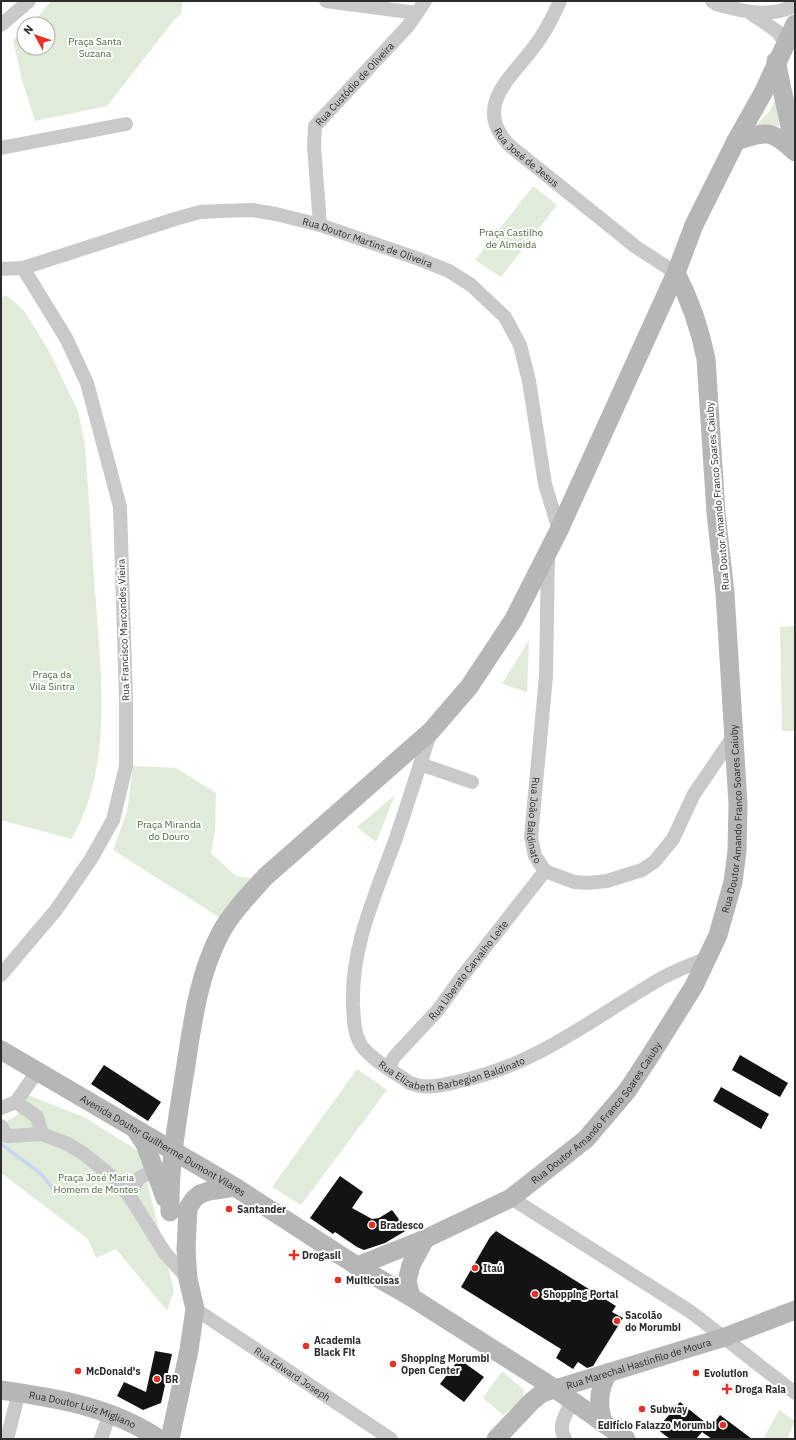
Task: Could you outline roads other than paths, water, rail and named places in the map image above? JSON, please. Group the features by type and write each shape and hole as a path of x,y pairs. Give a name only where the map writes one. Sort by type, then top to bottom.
{"street":[{"path":"1,25 29,1"},
{"path":"326,1 417,13"},
{"name":"Rua Custódio de Oliveira","path":"320,224 314,146 315,126 417,13 425,1"},
{"name":"Rua José de Jesus","path":"560,1 550,22 535,46 500,90 494,107 496,127 502,138 516,151 636,247 676,273"},
{"path":"712,1 716,4 752,14 778,32 785,43"},
{"path":"752,14 781,11 795,5"},
{"path":"170,1212 169,1184 173,1151 196,1003 205,968 220,933 241,904 265,877 431,731 469,687 514,619 559,530 676,273 694,225 736,141 763,93 776,61 795,24"},
{"path":"776,61 795,151"},
{"path":"1,148 126,124"},
{"path":"736,141 763,133 780,139 795,151"},
{"name":"Rua Doutor Martins de Oliveira","path":"1,269 23,268 200,212 252,210 320,224 449,272 471,285 505,317 520,345 525,361 545,484 559,530"},
{"name":"Rua Francisco Marcondes Vieira","path":"1,975 56,910 91,859 113,820 126,766 126,700 120,507 88,383 66,338 23,268"},
{"name":"Rua Doutor Amando Franco Soares Caiuby","path":"357,1266 425,1239 511,1198 586,1140 627,1091 650,1056 694,986 718,935 733,882 737,851 738,804 725,593 716,513 706,359 702,339 686,292 676,273"},
{"name":"Rua João Baldinato","path":"548,551 546,676 530,838 535,856 545,871 574,882 587,883 607,881 648,866 673,839 694,794 733,737"},
{"name":"Rua Elizabeth Barbegian Baldinato","path":"431,731 396,839 372,900 356,959 353,992 354,1026 359,1042 388,1067 410,1083 428,1087 481,1077 564,1040 663,978 706,958"},
{"path":"420,764 472,782"},
{"name":"Rua Liberato Carvalho Leite","path":"388,1067 395,1056 438,1010 461,978 545,871"},
{"name":"Avenida Doutor Guilherme Dumont Vilares","path":"1,1050 133,1126 234,1187 357,1266 411,1297 554,1388 626,1439"},
{"path":"1,1108 16,1102 38,1070"},
{"path":"16,1102 37,1117 42,1134"},
{"path":"1,1126 7,1136 42,1134 68,1144 84,1154 116,1180 130,1196 165,1253 188,1279"},
{"path":"133,1126 145,1144 170,1212 186,1249"},
{"path":"130,1196 138,1179 155,1169"},
{"path":"170,1439 190,1350 195,1309 188,1279 186,1249 188,1208 194,1199 209,1191 234,1187"},
{"path":"511,1198 691,1312 795,1393"},
{"path":"411,1297 407,1280 411,1265 425,1239"},
{"name":"Rua Edward Joseph","path":"195,1309 391,1439"},
{"name":"Rua Marechal Hastinfilo de Moura","path":"496,1439 531,1402 542,1393 554,1388 725,1337 795,1310"},
{"path":"529,1372 553,1379 579,1381"},
{"path":"604,1424 601,1415 599,1397 600,1389 608,1373"},
{"name":"Rua Doutor Luiz Migliano","path":"1,1390 55,1398 110,1413 159,1439"},
{"path":"7,1439 19,1392"},
{"path":"565,1439 561,1427 563,1418 572,1402"},
{"path":"101,1439 110,1413"}],"waterway":[{"path":"1,1144 40,1173 56,1192"}],"place":[{"name":"Santander","path":"229,1209"},
{"name":"Bradesco","path":"372,1225"},
{"name":"Drogasil","path":"294,1255"},
{"name":"Itaú","path":"475,1268"},
{"name":"Multicoisas","path":"338,1280"},
{"name":"Shopping Portal","path":"535,1294"},
{"name":"Sacolão do Morumbi","path":"617,1321"},
{"name":"Academia Black Fit","path":"306,1346"},
{"name":"Shopping Morumbi Open Center","path":"393,1364"},
{"name":"McDonald's","path":"78,1371"},
{"name":"Evolution","path":"696,1373"},
{"name":"BR","path":"157,1379"},
{"name":"Droga Raia","path":"727,1389"},
{"name":"Subway","path":"642,1409"},
{"name":"Edifício Falazzo Morumbi","path":"723,1425"}],"park label":[{"name":"Praça Santa Suzana","path":"95,46"},
{"name":"Praça Castilho de Almeida","path":"511,238"},
{"name":"Praça da Vila Sintra","path":"52,680"},
{"name":"Praça Miranda do Douro","path":"169,830"},
{"name":"Praça José Maria Homem de Montes","path":"96,1182"}]}
